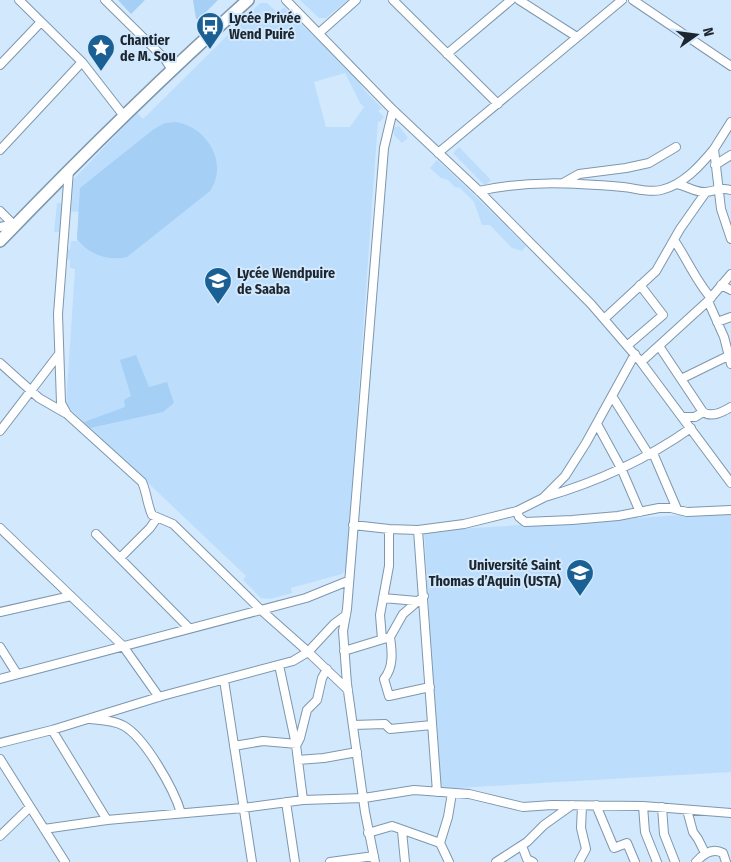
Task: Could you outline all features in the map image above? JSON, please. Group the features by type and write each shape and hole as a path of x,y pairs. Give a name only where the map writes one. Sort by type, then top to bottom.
{"street":[{"path":"19,0 82,62 124,116"},
{"path":"105,0 165,59 170,67"},
{"path":"124,116 170,67 239,0"},
{"path":"0,241 124,116 248,0"},
{"path":"286,0 393,110 479,191 604,318 635,354 731,482"},
{"path":"319,33 356,0"},
{"path":"393,0 498,104"},
{"path":"447,54 511,0"},
{"path":"519,0 577,38"},
{"path":"438,153 622,0"},
{"path":"633,0 731,66"},
{"path":"0,65 41,22"},
{"path":"0,150 82,62"},
{"path":"330,862 374,859 368,833 348,690 343,631 346,615 384,148 393,110"},
{"path":"479,191 517,184 564,183 651,191 661,190 677,184 689,175 714,149 731,122"},
{"path":"564,183 579,174 649,163 676,147"},
{"path":"714,149 721,209 731,239"},
{"path":"715,165 729,159"},
{"path":"67,414 62,403 58,314 69,170"},
{"path":"677,184 706,192 718,188 731,190"},
{"path":"604,318 656,271 706,192"},
{"path":"0,210 14,225"},
{"path":"0,227 14,225"},
{"path":"674,240 709,300 717,322 727,336 730,360 681,379"},
{"path":"641,362 709,300 731,274"},
{"path":"628,346 663,315 640,285"},
{"path":"720,285 731,290"},
{"path":"717,322 731,317"},
{"path":"659,346 703,412 710,415 731,407"},
{"path":"0,431 59,354"},
{"path":"543,498 565,476 597,424 635,354"},
{"path":"0,363 31,392 67,414 142,482 152,515 173,524 261,610 348,690"},
{"path":"612,396 651,454 676,509"},
{"path":"683,417 695,418 703,412"},
{"path":"597,424 622,468 640,512"},
{"path":"353,525 418,530 464,524 517,511 543,498 571,490 622,468 651,454 691,428"},
{"path":"517,511 519,518 525,522 595,518 659,508 676,509 686,512 731,510"},
{"path":"120,558 150,528 157,518"},
{"path":"0,528 123,646 159,697"},
{"path":"388,529 389,566 380,615 391,666 384,679 388,695 392,697 430,687"},
{"path":"418,530 437,792"},
{"path":"96,534 189,628"},
{"path":"0,679 306,598 348,581"},
{"path":"0,612 71,596"},
{"path":"344,651 386,638 401,617 424,596"},
{"path":"383,598 417,601"},
{"path":"0,743 293,661 308,652 334,624 346,615"},
{"path":"0,647 17,674"},
{"path":"279,665 296,745 303,800"},
{"path":"296,745 300,738 307,710 317,700 320,683 327,669"},
{"path":"224,680 252,862"},
{"path":"88,718 123,725 140,738 167,781 181,813"},
{"path":"353,725 386,724 390,729 432,725"},
{"path":"52,730 107,820"},
{"path":"234,746 263,741 296,745"},
{"path":"298,760 324,758 357,752"},
{"path":"0,760 65,862"},
{"path":"44,830 107,820 243,808 303,800 364,798 414,790 469,794 523,808 552,805 643,806 731,813"},
{"path":"449,862 440,843 448,817 452,792"},
{"path":"286,802 295,862"},
{"path":"596,805 614,848 626,843 635,862"},
{"path":"501,861 522,846 544,825 572,806"},
{"path":"579,862 586,849 581,828 582,806"},
{"path":"643,806 645,832 657,862"},
{"path":"0,836 30,807"},
{"path":"662,807 664,834 675,862"},
{"path":"687,810 692,832 705,853"},
{"path":"368,833 388,826 440,843"},
{"path":"402,831 405,862"},
{"path":"522,846 527,859 533,862"},
{"path":"696,862 705,853 717,851 723,853 727,858"}],"shaded area":[{"path":"118,0 145,0 131,14"},
{"path":"193,0 218,0 199,19 196,19"},
{"path":"300,0 348,0 326,18 319,18"},
{"name":"Lycée Wendpuire de Saaba","path":"260,3 267,3 278,13 284,7 350,71 367,93 382,108 378,111 384,117 380,122 378,121 346,570 342,574 291,588 292,593 270,599 261,598 243,580 246,576 66,405 75,269 70,268 70,260 67,259 71,241 77,241 79,212 66,211 64,232 54,232 57,203 72,203 69,200 70,183 137,113 143,119","holes":["345,73 360,103 364,107 350,127 326,127 314,82"]},
{"path":"176,122 187,125 197,131 212,148 216,158 217,169 210,191 127,257 99,256 87,249 77,239 80,188 154,129 165,123"},
{"path":"399,126 408,138 402,143 394,135 393,128"},
{"path":"459,147 491,180 485,186 453,153"},
{"path":"437,160 526,246 522,251 512,248 490,225 482,225 474,202 460,188 441,178 430,168"},
{"path":"136,355 149,387 167,382 174,403 163,412 90,428 84,422 125,407 124,400 131,396 120,360"},
{"name":"Université Saint Thomas d’Aquin (USTA)","path":"731,512 731,772 440,789 424,531"}],"place":[{"name":"Lycée Privée Wend Puiré","path":"210,50"},
{"name":"Chantier de M. Sou","path":"101,72"},
{"name":"Lycée Wendpuire de Saaba","path":"218,305"},
{"name":"Université Saint Thomas d’Aquin (USTA)","path":"580,597"}]}
